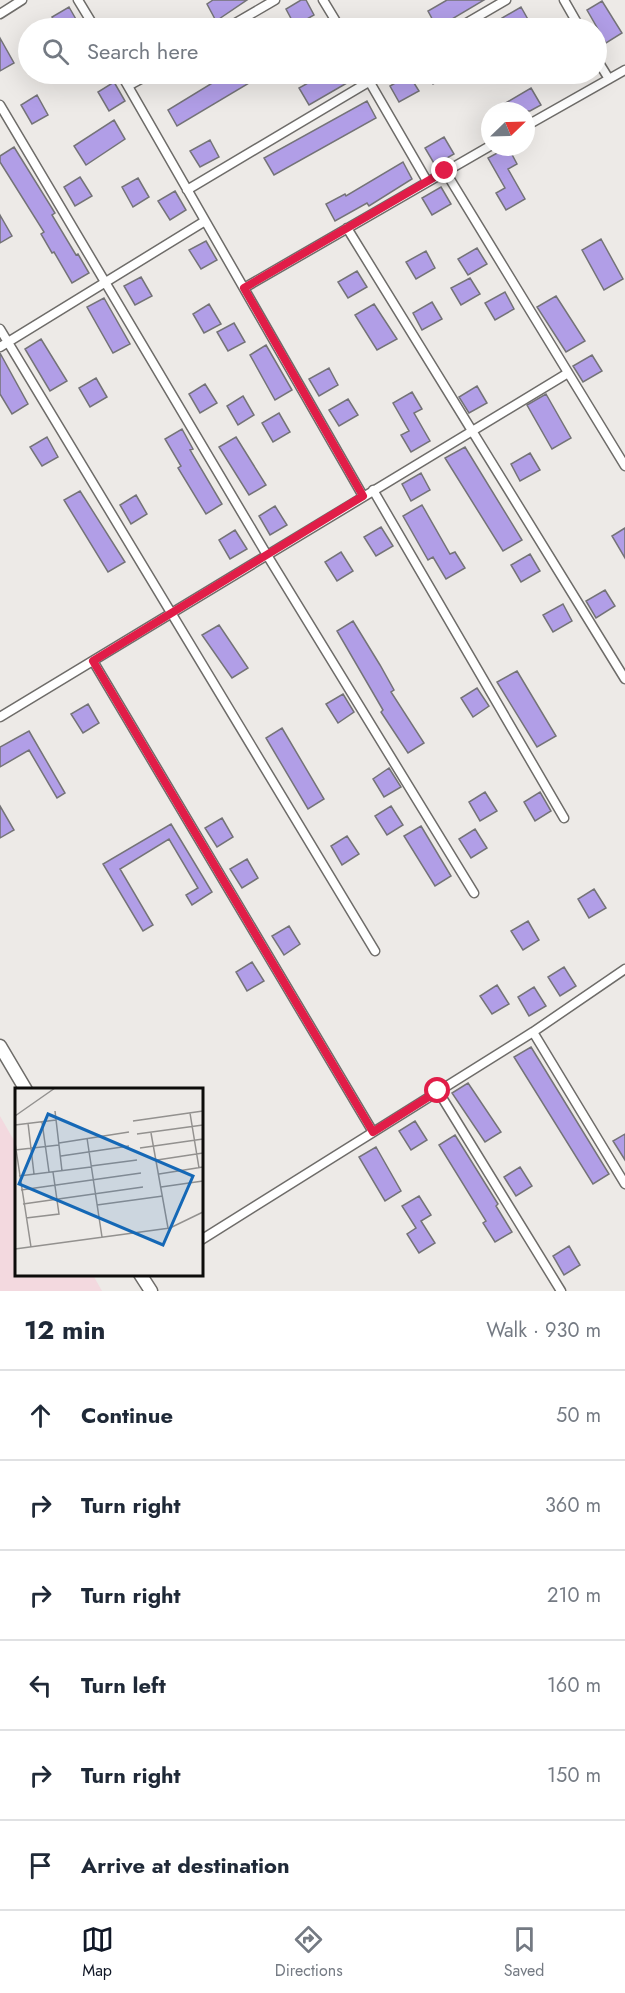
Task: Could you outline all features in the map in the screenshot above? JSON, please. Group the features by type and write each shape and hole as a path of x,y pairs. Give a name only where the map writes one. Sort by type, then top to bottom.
{"main road":[{"path":"0,1046 25,1088"},
{"path":"144,1276 151,1291"}],"street":[{"path":"0,14 22,0"},
{"path":"78,0 89,18"},
{"path":"244,18 275,0"},
{"path":"323,0 334,18"},
{"path":"475,18 506,0"},
{"path":"564,0 574,18"},
{"path":"607,76 609,80 625,70"},
{"path":"132,84 128,86 363,496"},
{"path":"188,190 357,84"},
{"path":"372,84 428,181"},
{"path":"535,121 602,84"},
{"path":"0,105 267,555 474,893"},
{"path":"244,288 481,151"},
{"path":"445,171 625,466"},
{"path":"4,345 205,221"},
{"path":"347,228 625,680"},
{"path":"0,329 4,345 375,951"},
{"path":"0,717 568,373"},
{"path":"373,490 564,818"},
{"path":"93,661 373,1132"},
{"path":"202,1239 533,1032 625,969"},
{"path":"533,1032 625,1185"},
{"path":"438,1091 561,1291"}],"shaded area":[{"path":"0,1116 15,1142 15,1276 94,1276 102,1291 0,1291"}],"building":[{"path":"213,0 247,0 220,18 214,18 207,4"},
{"path":"301,0 306,0 314,15 309,18 291,18 286,9"},
{"path":"447,0 484,0 454,18 432,18 428,11"},
{"path":"602,1 622,33 607,42 607,18 592,18 587,10"},
{"path":"69,7 75,18 53,18"},
{"path":"521,7 527,18 502,18"},
{"path":"0,38 14,63 0,71"},
{"path":"111,84 115,84 125,101 109,111 98,92"},
{"path":"211,84 247,84 177,126 168,110"},
{"path":"306,84 345,84 309,105 299,88"},
{"path":"415,84 419,91 399,102 390,86"},
{"path":"531,88 541,105 535,108 535,102 507,102"},
{"path":"37,95 48,115 32,124 21,105"},
{"path":"367,101 376,118 274,175 264,158"},
{"path":"114,120 125,139 86,165 74,146"},
{"path":"444,137 454,154 435,165 425,148"},
{"path":"210,140 219,157 200,167 190,151"},
{"path":"14,147 55,213 52,215 89,273 72,283 41,234 44,232 0,162 0,156"},
{"path":"513,156 517,164 508,169 525,199 506,210 496,193 505,188 488,158"},
{"path":"403,162 412,179 369,206 367,203 335,221 326,204 345,194 346,196"},
{"path":"80,177 92,196 75,206 64,187"},
{"path":"138,178 149,197 133,207 122,187"},
{"path":"441,187 451,204 432,215 422,198"},
{"path":"175,191 186,210 170,220 158,201"},
{"path":"0,215 12,236 0,243"},
{"path":"601,239 623,279 604,290 582,250"},
{"path":"206,241 217,260 201,269 189,250"},
{"path":"477,248 487,264 468,275 458,259"},
{"path":"426,251 435,268 416,279 406,262"},
{"path":"357,271 367,287 348,298 338,282"},
{"path":"141,277 152,296 135,305 124,286"},
{"path":"470,278 480,294 461,305 451,288"},
{"path":"505,292 514,309 495,320 485,303"},
{"path":"556,296 585,341 566,352 537,307"},
{"path":"104,298 130,344 113,353 87,307"},
{"path":"432,302 442,319 422,330 413,313"},
{"path":"209,304 221,324 204,333 193,314"},
{"path":"374,304 397,339 377,350 355,315"},
{"path":"234,323 245,342 228,351 217,332"},
{"path":"41,339 67,381 50,391 25,349"},
{"path":"266,345 292,390 275,400 250,355"},
{"path":"0,353 28,404 12,414 0,394"},
{"path":"592,355 602,371 583,382 573,366"},
{"path":"329,368 338,385 319,396 309,379"},
{"path":"96,378 107,397 90,407 79,388"},
{"path":"205,384 217,403 200,413 189,394"},
{"path":"477,386 487,403 469,413 459,397"},
{"path":"412,392 422,409 414,413 430,441 411,452 401,435 409,431 393,403"},
{"path":"546,394 571,438 552,449 527,405"},
{"path":"243,396 254,415 238,425 227,406"},
{"path":"348,399 358,415 339,426 329,410"},
{"path":"279,413 290,432 273,442 262,423"},
{"path":"182,429 193,449 190,450 222,504 206,514 178,468 181,466 165,439"},
{"path":"47,437 58,457 42,466 30,447"},
{"path":"236,437 266,485 249,495 219,447"},
{"path":"465,447 522,540 503,551 445,458"},
{"path":"530,453 540,470 520,481 511,464"},
{"path":"421,473 430,490 411,501 402,484"},
{"path":"80,491 125,562 108,572 64,500"},
{"path":"136,495 147,514 131,524 120,505"},
{"path":"422,505 450,554 455,552 465,568 446,579 433,557 428,560 403,516"},
{"path":"275,506 287,525 270,535 259,516"},
{"path":"381,527 393,546 376,556 364,537"},
{"path":"625,528 625,558 612,536"},
{"path":"235,530 247,549 230,559 219,540"},
{"path":"341,552 353,571 337,581 325,562"},
{"path":"530,554 540,571 521,582 511,565"},
{"path":"605,590 615,606 596,618 586,601"},
{"path":"563,604 572,621 553,632 543,615"},
{"path":"353,621 394,690 391,692 424,743 408,753 381,712 383,710 337,631"},
{"path":"219,625 248,668 232,678 202,635"},
{"path":"517,671 556,736 537,747 497,682"},
{"path":"477,688 489,706 473,717 461,698"},
{"path":"343,694 354,712 338,723 326,704"},
{"path":"88,704 99,723 83,733 71,714"},
{"path":"282,728 324,799 308,809 266,738"},
{"path":"29,731 65,793 57,798 29,750 0,767 0,747"},
{"path":"389,768 401,787 384,797 373,779"},
{"path":"485,792 497,811 480,821 469,802"},
{"path":"540,792 551,811 535,821 524,802"},
{"path":"0,806 14,830 0,838"},
{"path":"391,806 403,825 387,835 375,816"},
{"path":"222,818 233,837 217,847 205,828"},
{"path":"171,824 212,892 192,905 186,895 198,888 169,839 120,869 153,925 143,931 103,864"},
{"path":"421,826 451,876 435,886 404,836"},
{"path":"475,829 487,848 471,858 459,839"},
{"path":"347,836 359,854 342,865 331,846"},
{"path":"247,859 258,878 242,888 230,869"},
{"path":"594,889 606,908 589,918 578,899"},
{"path":"528,921 539,940 523,950 511,931"},
{"path":"289,926 300,944 284,955 272,936"},
{"path":"252,962 264,981 247,991 236,972"},
{"path":"564,967 576,986 560,996 548,977"},
{"path":"497,985 509,1004 492,1014 480,996"},
{"path":"534,987 546,1006 529,1016 518,997"},
{"path":"531,1047 609,1174 593,1184 514,1057"},
{"path":"468,1083 501,1132 485,1142 452,1093"},
{"path":"415,1121 427,1140 411,1150 399,1131"},
{"path":"625,1134 625,1160 613,1141"},
{"path":"455,1135 498,1204 496,1206 512,1232 495,1242 483,1223 486,1221 439,1145"},
{"path":"376,1147 401,1191 385,1201 359,1157"},
{"path":"520,1167 532,1186 516,1196 504,1177"},
{"path":"419,1196 431,1215 421,1221 435,1243 419,1253 407,1234 416,1228 402,1206"},
{"path":"569,1246 580,1265 564,1275 553,1256"}],"route":[{"path":"438,1091 373,1132 93,661 363,496 244,288 445,171"}]}
